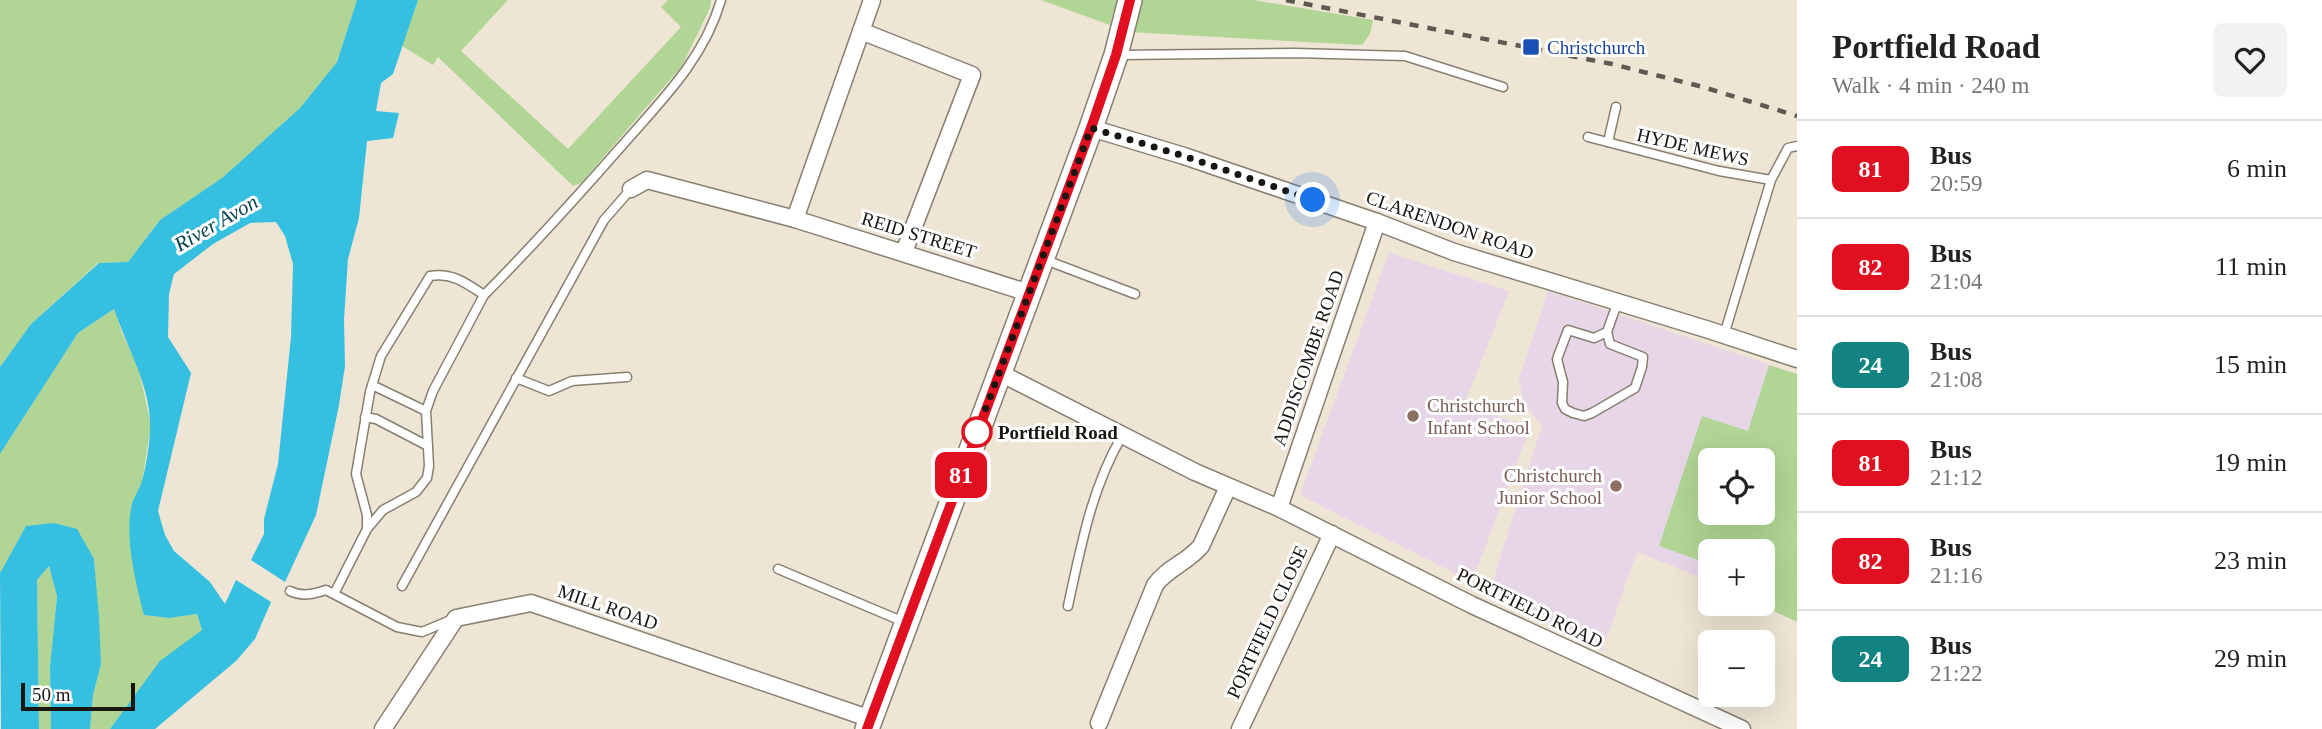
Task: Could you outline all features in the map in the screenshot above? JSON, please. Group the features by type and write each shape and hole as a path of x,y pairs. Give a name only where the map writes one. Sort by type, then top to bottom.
{"main road":[{"path":"869,724 1091,128 1116,55 1129,5"}],"street":[{"path":"795,219 872,0"},
{"path":"861,31 912,45 972,75 904,252"},
{"name":"CLARENDON ROAD","path":"1091,128 1184,156 1377,222 1454,252 1797,359"},
{"name":"REID STREET","path":"631,189 647,180 795,219 1029,293"},
{"name":"ADDISCOMBE ROAD","path":"1279,508 1377,222"},
{"name":"PORTFIELD ROAD","path":"1000,373 1122,436 1228,487 1279,508 1472,605 1742,729"},
{"path":"1099,723 1155,585 1161,575 1195,554 1201,546 1228,487"},
{"name":"PORTFIELD CLOSE","path":"1240,729 1332,534"},
{"name":"MILL ROAD","path":"456,618 531,603 869,724"},
{"path":"383,729 456,618"}],"lane":[{"path":"334,594 367,529 383,510 416,492 427,478 426,411 433,391 484,295 549,229 687,71 714,23 720,0"},
{"path":"1116,55 1294,53 1405,56 1503,87"},
{"name":"HYDE MEWS","path":"1608,142 1616,107"},
{"name":"HYDE MEWS","path":"1588,137 1719,172 1771,180"},
{"name":"HYDE MEWS","path":"1724,335 1771,180 1788,148 1797,146"},
{"path":"402,586 604,220 631,189"},
{"path":"1042,259 1135,294"},
{"path":"367,529 367,515 356,474 365,417 381,356 430,276 443,274 462,280 484,295"},
{"path":"1607,332 1594,338 1568,330 1557,359 1563,382 1562,403 1565,409 1573,414 1584,416 1592,413 1634,388 1639,379 1643,357 1610,344 1607,332 1618,302"},
{"path":"516,378 548,391 572,381 627,377"},
{"path":"372,386 426,411"},
{"path":"365,417 376,419 428,446"},
{"path":"1068,606 1085,528 1101,477 1122,436"},
{"path":"778,569 906,623"},
{"path":"290,590 297,594 327,590 397,627 422,632 456,618"}],"shaded area":[{"name":"Christchurch Infant School","path":"1389,253 1509,291 1464,405 1530,427 1472,582 1300,495"},
{"name":"Christchurch Junior School","path":"1548,291 1797,374 1797,622 1775,612 1775,539 1698,539 1698,576 1637,552 1602,651 1489,593 1542,426 1523,402 1519,378"}],"green space":[{"path":"0,0 357,0 337,62 300,108 222,178 160,220 128,262 98,263 31,324 0,367"},
{"path":"418,0 508,0 461,51 568,149 681,27 661,7 668,0 711,0 710,8 682,66 581,183 573,186 438,57 433,65 402,46"},
{"path":"1041,0 1117,0 1110,25"},
{"path":"1140,0 1253,0 1373,20 1370,34 1362,45 1128,32"},
{"path":"114,309 138,366 151,425 142,482 132,505 130,537 144,615 169,618 197,614 202,630 153,676 110,729 90,729 93,695 101,664 94,559 26,526 0,573 0,454 78,333"},
{"path":"1769,365 1797,374 1797,622 1775,612 1775,539 1698,539 1698,560 1659,546 1702,416 1748,431"},
{"path":"49,566 57,596 50,667 51,729 39,729 37,580"}],"water":[{"name":"River Avon","path":"357,0 418,0 393,74 381,83 376,111 399,113 393,138 367,141 359,218 348,259 344,319 345,366 316,515 285,582 251,560 264,534 264,519 278,464 291,337 293,264 285,236 276,222 250,223 213,244 174,274 169,294 168,337 191,373 158,511 165,535 174,551 210,582 225,604 236,580 271,602 255,639 236,661 155,729 110,729 160,661 202,630 197,614 169,618 144,615 141,603 129,530 132,504 143,478 149,440 149,411 142,381 114,309 78,333 0,454 0,367 31,324 99,263 128,262 160,220 222,178 300,108 337,62"},
{"path":"54,523 77,529 94,559 101,664 93,695 90,729 51,729 50,667 57,596 49,566 37,580 39,729 1,729 0,573 26,526"}],"railway":[{"path":"1286,0 1612,64 1703,87 1797,116"}],"bus line":[{"name":"81","path":"867,729 1091,128 1116,55 1130,0"}],"place":[{"name":"Christchurch","path":"1531,47"},
{"name":"Christchurch Infant School","path":"1413,416"},
{"name":"Portfield Road","path":"977,432"},
{"name":"Christchurch Junior School","path":"1616,486"}],"route":[{"path":"977,432 1091,128 1313,200"}]}
